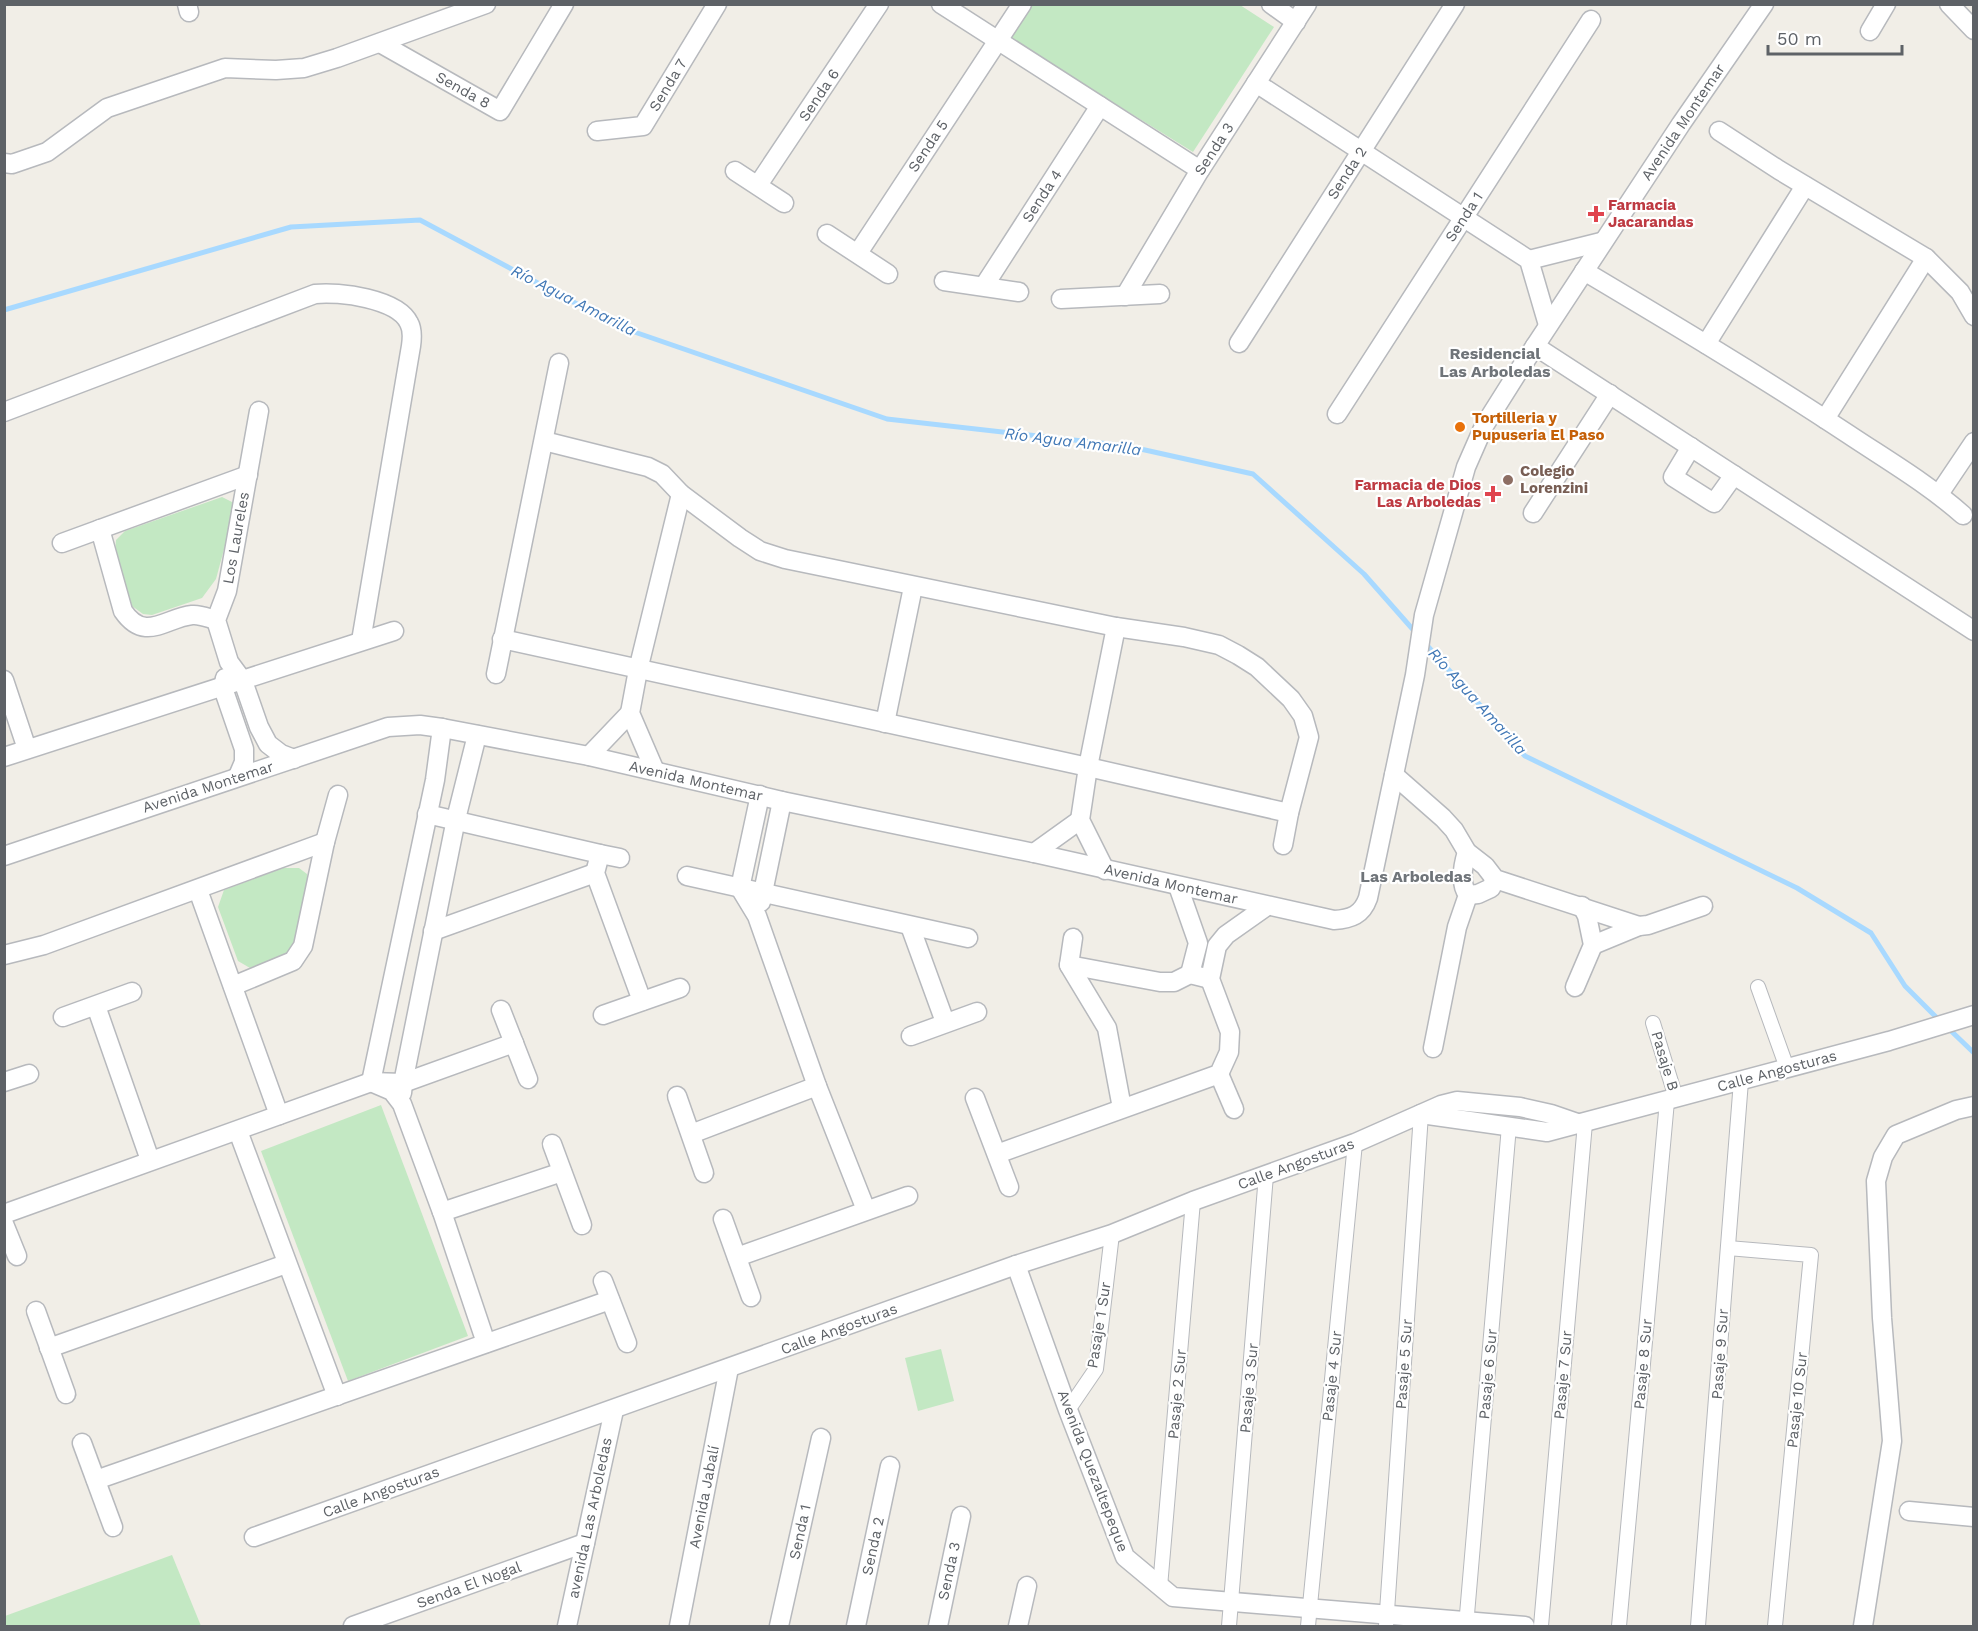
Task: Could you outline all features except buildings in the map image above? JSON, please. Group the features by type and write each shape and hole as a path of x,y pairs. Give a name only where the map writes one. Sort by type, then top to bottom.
{"street":[{"path":"4,164 12,164 46,152 107,108 225,68 276,70 304,68 486,4"},
{"name":"Senda 8","path":"380,43 500,111 564,4"},
{"name":"Senda 7","path":"597,131 643,126 717,4"},
{"name":"Senda 6","path":"758,185 879,4"},
{"path":"941,4 999,39 1200,170"},
{"name":"Senda 5","path":"858,253 1022,4"},
{"path":"1271,4 1296,22"},
{"name":"Senda 3","path":"1125,296 1200,170 1307,4"},
{"name":"Senda 2","path":"1239,342 1455,4"},
{"name":"Avenida Montemar","path":"4,856 388,727 420,725 589,756 782,801 1034,853 1334,920 1356,915 1364,908 1415,675 1424,615 1466,467 1484,426 1601,242 1764,4"},
{"path":"1870,31 1886,4"},
{"path":"1948,4 1974,30"},
{"name":"Senda 1","path":"1337,414 1591,20"},
{"path":"1256,83 1528,260 1548,325"},
{"name":"Senda 4","path":"984,286 1100,106"},
{"path":"1719,131 1805,186 1926,258 1960,292 1974,316"},
{"path":"735,171 784,203"},
{"path":"1707,344 1805,186"},
{"path":"827,234 888,273"},
{"path":"1528,260 1601,242"},
{"path":"1825,419 1926,258"},
{"path":"1584,271 1707,344 1825,419 1939,494 1963,515"},
{"path":"944,281 1019,292"},
{"path":"4,412 315,294 350,296 387,304 397,310 405,316 410,325 411,346 361,641"},
{"path":"1061,299 1160,294"},
{"path":"1535,346 1974,631"},
{"path":"496,674 559,363"},
{"path":"1533,513 1610,394"},
{"name":"Los Laureles","path":"216,620 227,591 259,411"},
{"path":"544,441 648,467 662,474 681,494 760,551 804,564 914,587 1219,645 1257,667 1291,699 1303,716 1309,737 1283,845"},
{"path":"1939,494 1974,442"},
{"path":"1691,447 1673,477 1714,503 1734,475"},
{"path":"62,543 248,475"},
{"path":"589,756 630,713 638,670 681,494"},
{"path":"100,529 123,611 129,620 144,628 159,626 192,615 216,620 229,662 243,681 259,727 268,744 281,754 294,759"},
{"path":"885,723 914,587"},
{"path":"1105,870 1080,820 1088,767 1116,627"},
{"path":"4,757 394,631"},
{"path":"502,639 1289,813"},
{"path":"229,662 223,688 244,749 244,762 238,776"},
{"path":"4,680 27,749"},
{"path":"630,713 655,771"},
{"path":"371,1082 428,814 442,728"},
{"path":"402,1104 403,1083 433,931 456,819 477,735"},
{"path":"1394,775 1443,818 1467,852 1485,866 1495,879 1639,926"},
{"path":"233,986 293,961 303,946 325,842 338,795"},
{"path":"760,795 740,888 757,916 817,1086 866,1210"},
{"path":"757,916 782,801"},
{"path":"428,814 620,858"},
{"path":"1034,853 1080,820"},
{"path":"4,955 44,945 325,842"},
{"path":"1467,852 1463,864 1464,890 1468,895"},
{"path":"600,854 595,873 642,1001"},
{"path":"433,931 595,873"},
{"path":"687,876 968,938"},
{"path":"1468,895 1478,894 1491,888 1495,879"},
{"path":"1178,886 1198,943 1190,974"},
{"path":"198,890 279,1116"},
{"path":"1433,1048 1457,927 1468,895"},
{"path":"1234,1109 1220,1074 1229,1052 1230,1032 1210,979 1217,946 1231,932 1267,906"},
{"path":"1575,987 1593,945 1587,916 1582,906"},
{"path":"1593,945 1639,926 1703,906"},
{"path":"1191,922 1207,931 1231,932"},
{"path":"910,926 945,1022"},
{"path":"1073,938 1069,964 1107,1028 1122,1108"},
{"path":"1069,964 1160,982 1174,982 1190,974 1210,979"},
{"path":"1758,987 1787,1068"},
{"path":"603,1015 680,988"},
{"path":"63,1017 132,992"},
{"path":"96,1006 150,1160"},
{"path":"501,1010 528,1079"},
{"path":"911,1036 977,1012"},
{"name":"Calle Angosturas","path":"1421,1114 1547,1132 1672,1100 1974,1015"},
{"name":"Pasaje B","path":"1653,1023 1672,1100"},
{"path":"4,1214 371,1082 403,1083 514,1044"},
{"path":"4,1082 29,1074"},
{"path":"997,1154 1220,1074"},
{"name":"Pasaje 9 Sur","path":"1698,1626 1741,1081"},
{"path":"371,1082 392,1091 402,1104 442,1212 486,1343"},
{"path":"691,1134 817,1086"},
{"path":"677,1096 704,1173"},
{"path":"975,1098 1009,1187"},
{"name":"Pasaje 8 Sur","path":"1619,1626 1672,1100"},
{"name":"Calle Angosturas","path":"254,1537 1016,1265 1112,1233 1193,1201 1355,1143 1457,1101 1520,1107 1583,1123"},
{"path":"1863,1626 1892,1441 1882,1318 1876,1181 1883,1157 1896,1135 1956,1110 1974,1106"},
{"name":"Pasaje 5 Sur","path":"1386,1621 1421,1114"},
{"name":"Pasaje 7 Sur","path":"1541,1626 1583,1123"},
{"name":"Pasaje 6 Sur","path":"1466,1624 1509,1126"},
{"path":"238,1131 337,1396"},
{"name":"Pasaje 4 Sur","path":"1308,1617 1355,1143"},
{"path":"552,1144 582,1225"},
{"path":"442,1212 562,1172"},
{"name":"Pasaje 3 Sur","path":"1229,1626 1266,1175"},
{"path":"737,1257 908,1196"},
{"name":"Pasaje 2 Sur","path":"1160,1587 1193,1201"},
{"path":"723,1219 751,1297"},
{"path":"4,1224 17,1256"},
{"name":"Pasaje 1 Sur","path":"1068,1410 1096,1369 1112,1233"},
{"name":"Pasaje 10 Sur","path":"1728,1248 1811,1256 1775,1626"},
{"path":"49,1348 286,1264"},
{"name":"Avenida Quezaltepeque","path":"1016,1265 1068,1410 1125,1557 1173,1597 1231,1602 1308,1617 1525,1626"},
{"path":"603,1281 627,1343"},
{"path":"96,1480 610,1300"},
{"path":"36,1311 66,1394"},
{"name":"Avenida Jabalí","path":"679,1626 729,1368"},
{"name":"avenida Las Arboledas","path":"567,1626 614,1410"},
{"name":"Senda 1","path":"779,1626 821,1438"},
{"path":"82,1443 113,1527"},
{"name":"Senda 2","path":"856,1626 890,1466"},
{"path":"1908,1511 1974,1517"},
{"name":"Senda 3","path":"938,1626 961,1516"},
{"name":"Senda El Nogal","path":"353,1626 585,1543"},
{"path":"1018,1626 1027,1586"}],"green space":[{"path":"1027,4 1240,5 1274,27 1193,152 1006,36"},
{"path":"222,497 234,503 233,516 216,579 202,598 152,615 143,614 132,606 115,552 116,540 125,531"},
{"path":"283,868 299,868 307,874 306,903 298,937 286,955 250,968 238,961 218,907 224,890"},
{"path":"381,1105 468,1336 348,1381 261,1151"},
{"path":"941,1349 954,1401 918,1411 905,1358"},
{"path":"172,1555 201,1626 5,1626 5,1616"}],"waterway":[{"name":"Río Agua Amarilla","path":"4,310 291,227 420,220 620,327 887,419 1127,446 1253,474 1364,574 1416,633"},
{"name":"Río Agua Amarilla","path":"1424,642 1525,756 1797,888 1871,933 1905,986 1940,1021"},
{"name":"Río Agua Amarilla","path":"1947,1027 1974,1053"}],"place":[{"name":"Farmacia Jacarandas","path":"1596,214"},
{"name":"Tortilleria y Pupuseria El Paso","path":"1460,427"},
{"name":"Colegio Lorenzini","path":"1508,480"},
{"name":"Farmacia de Dios Las Arboledas","path":"1493,494"}],"district":[{"name":"Residencial Las Arboledas","path":"1495,362"},
{"name":"Las Arboledas","path":"1416,876"}]}
